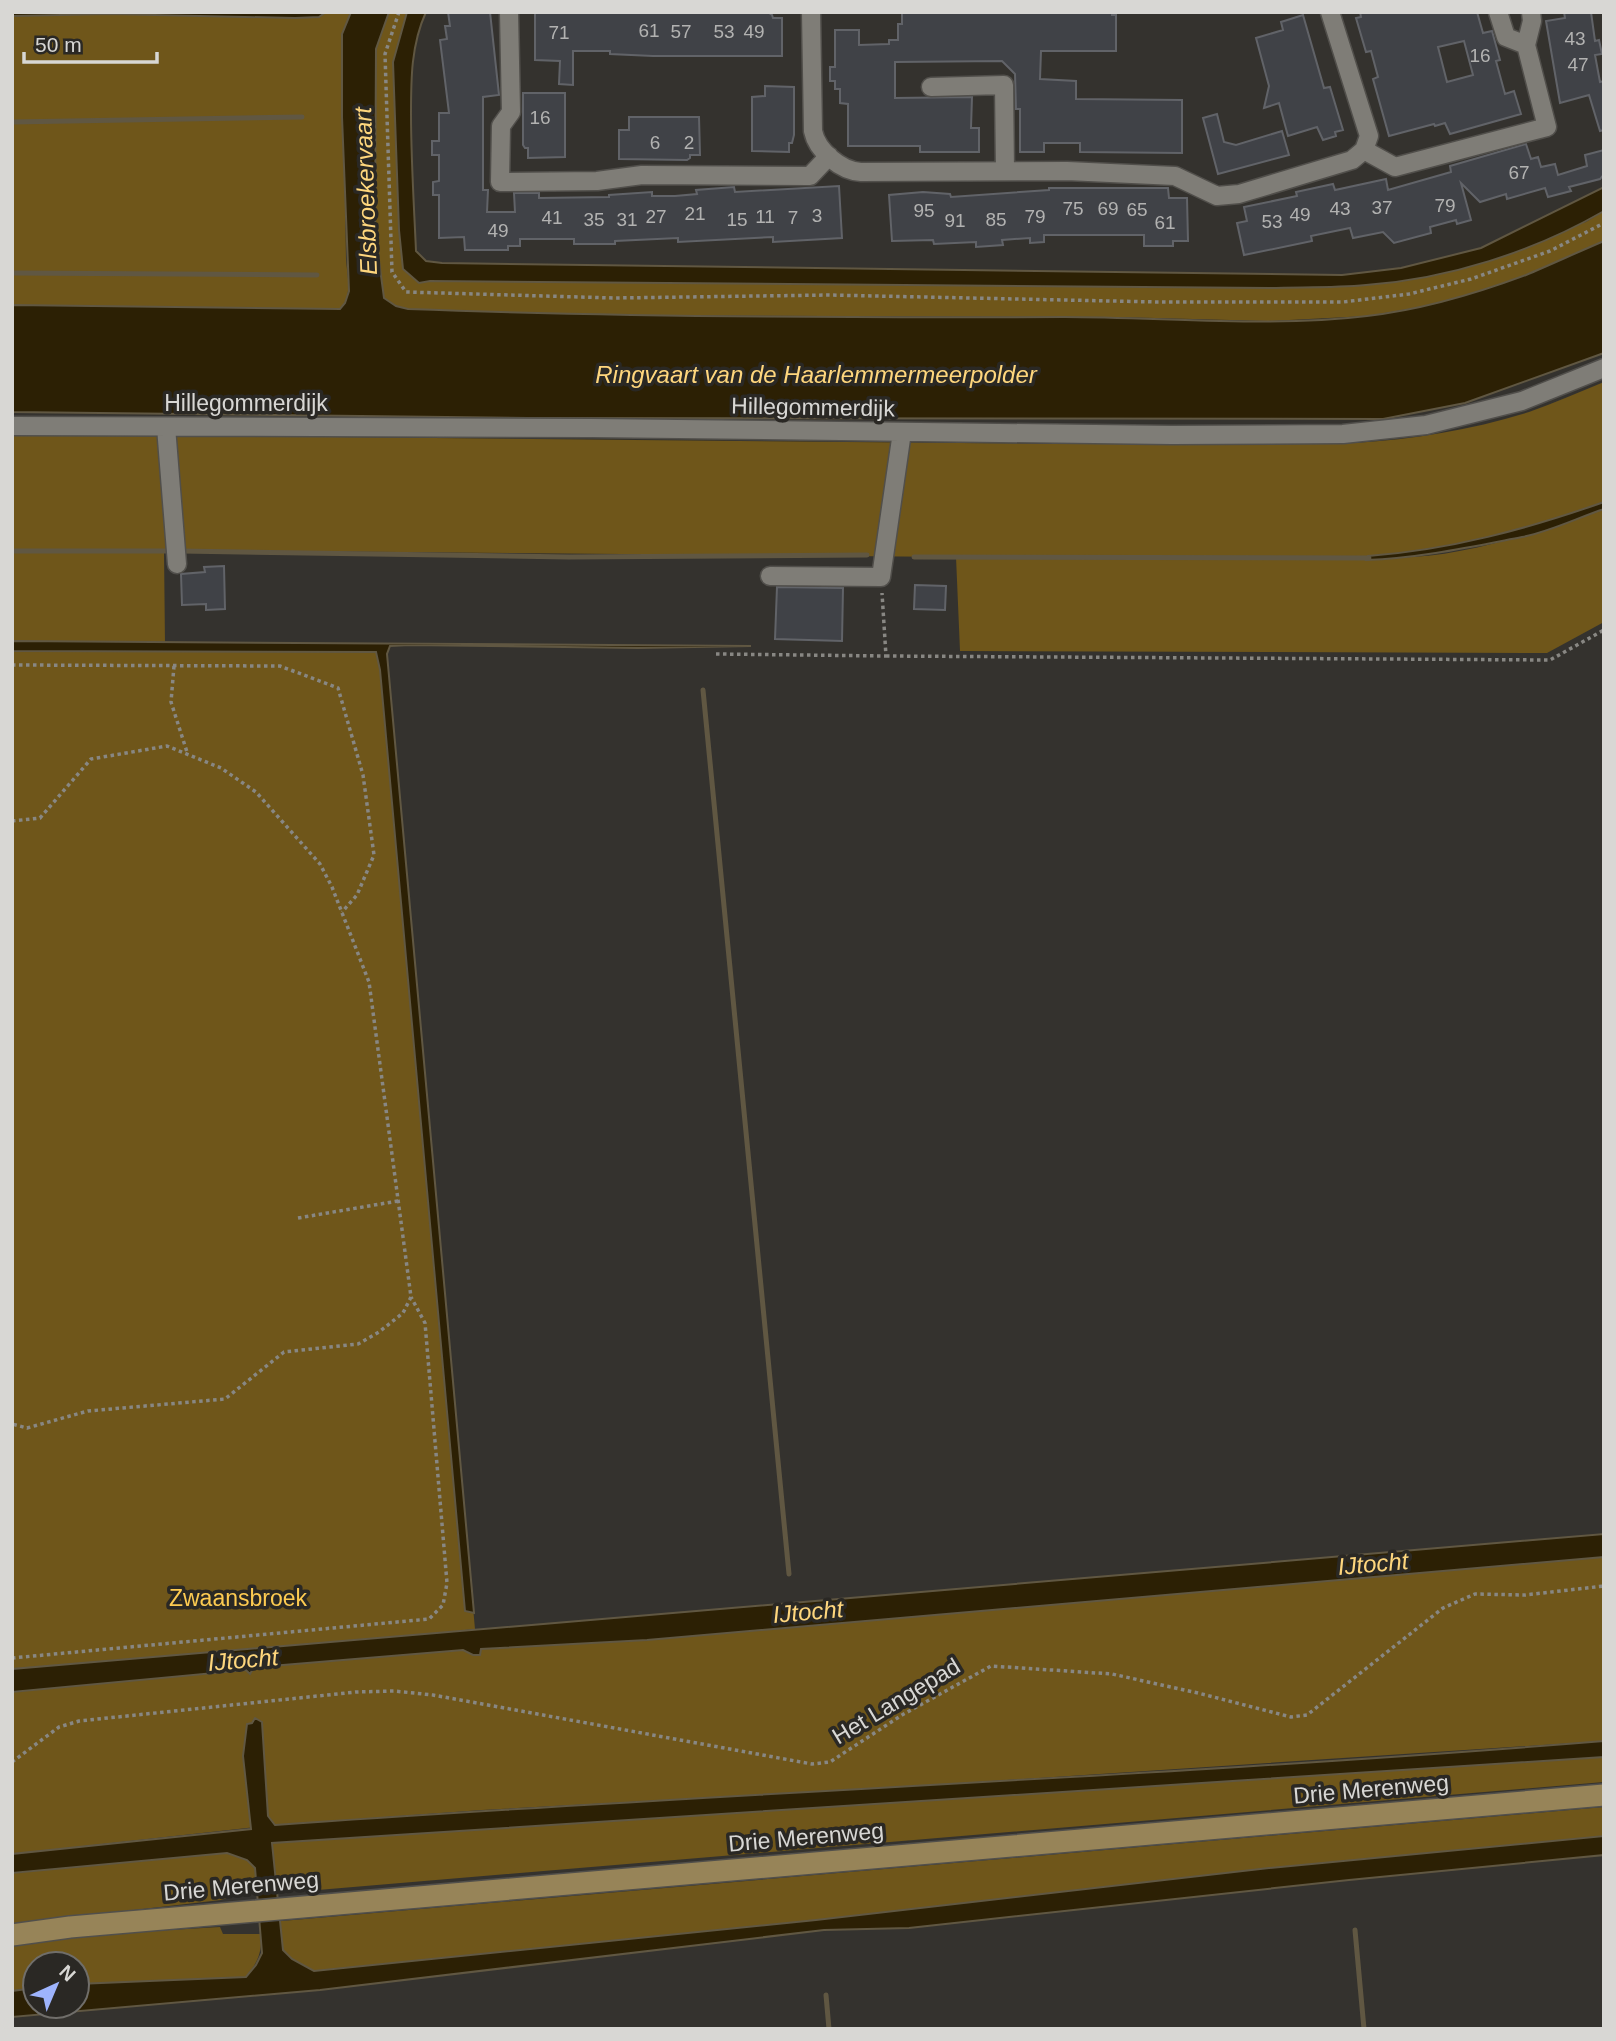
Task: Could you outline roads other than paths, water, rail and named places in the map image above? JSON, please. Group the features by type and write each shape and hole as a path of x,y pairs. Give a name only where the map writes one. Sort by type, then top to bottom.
{"main road":[{"name":"Drie Merenweg","path":"12,1935 70,1927 1604,1795"}],"street":[{"path":"509,12 510,112 501,126 500,183 597,181 655,175 810,176 829,156"},
{"path":"811,12 814,139 829,156 854,171 1005,171 1175,176 1217,196 1239,194 1352,160 1364,150 1369,136 1330,12"},
{"path":"1498,12 1506,37 1526,45"},
{"path":"1364,150 1395,167 1547,127 1526,45 1532,20 1531,12"},
{"path":"931,87 1004,85 1005,171"},
{"name":"Hillegommerdijk","path":"12,426 1343,434 1426,425 1522,401 1604,368"},
{"path":"166,427 177,564"},
{"path":"770,576 881,577 902,432"}],"water":[{"path":"12,12 326,12 319,17 295,18 110,14 12,16"},
{"path":"351,12 389,12 376,49 375,231 384,298 396,306 408,309 490,312 654,315 1293,321 1367,316 1407,310 1468,295 1526,275 1604,241 1604,353 1465,403 1383,419 528,418 12,412 12,305 340,309 349,291 342,117 342,34"},
{"path":"407,12 426,12 415,50 411,114 416,251 426,261 1342,275 1401,268 1481,248 1604,187 1604,211 1519,251 1459,270 1397,282 1354,286 1270,288 419,283 403,269 399,230 393,62"},
{"path":"1604,502 1604,509 1532,535 1425,554 1366,560 1368,556 1429,549 1488,537"},
{"path":"12,641 751,646 638,648 410,645 390,646 387,654 474,1613 465,1611 380,670 376,652 12,651"},
{"name":"IJtocht","path":"1604,1534 1604,1557 647,1640 481,1649 480,1655 463,1650 271,1666 253,1669 250,1674 246,1670 12,1692 12,1669"},
{"path":"255,1718 262,1722 268,1816 275,1825 1272,1765 1604,1741 1604,1757 272,1843 283,1950 292,1959 314,1971 816,1920 1269,1868 1604,1836 1604,1855 909,1928 824,1930 320,1990 91,2010 91,1983 246,1977 262,1953 255,1868 247,1860 227,1853 12,1873 12,1854 251,1829 243,1756 247,1724 252,1723"},
{"path":"21,1990 21,2016 12,2017 12,1991"}],"waterway":[{"path":"12,122 302,117"},
{"path":"12,273 317,275"},
{"path":"12,551 171,551"},
{"path":"181,551 569,557 867,555"},
{"path":"914,557 1369,558"},
{"path":"703,690 789,1574"},
{"path":"1355,1930 1364,2029"},
{"path":"826,1995 829,2029"}],"water label":[{"name":"Elsbroekervaart","path":"366,191"},
{"name":"Ringvaart van de Haarlemmermeerpolder","path":"816,375"}],"park label":[{"name":"Zwaansbroek","path":"238,1598"}]}
